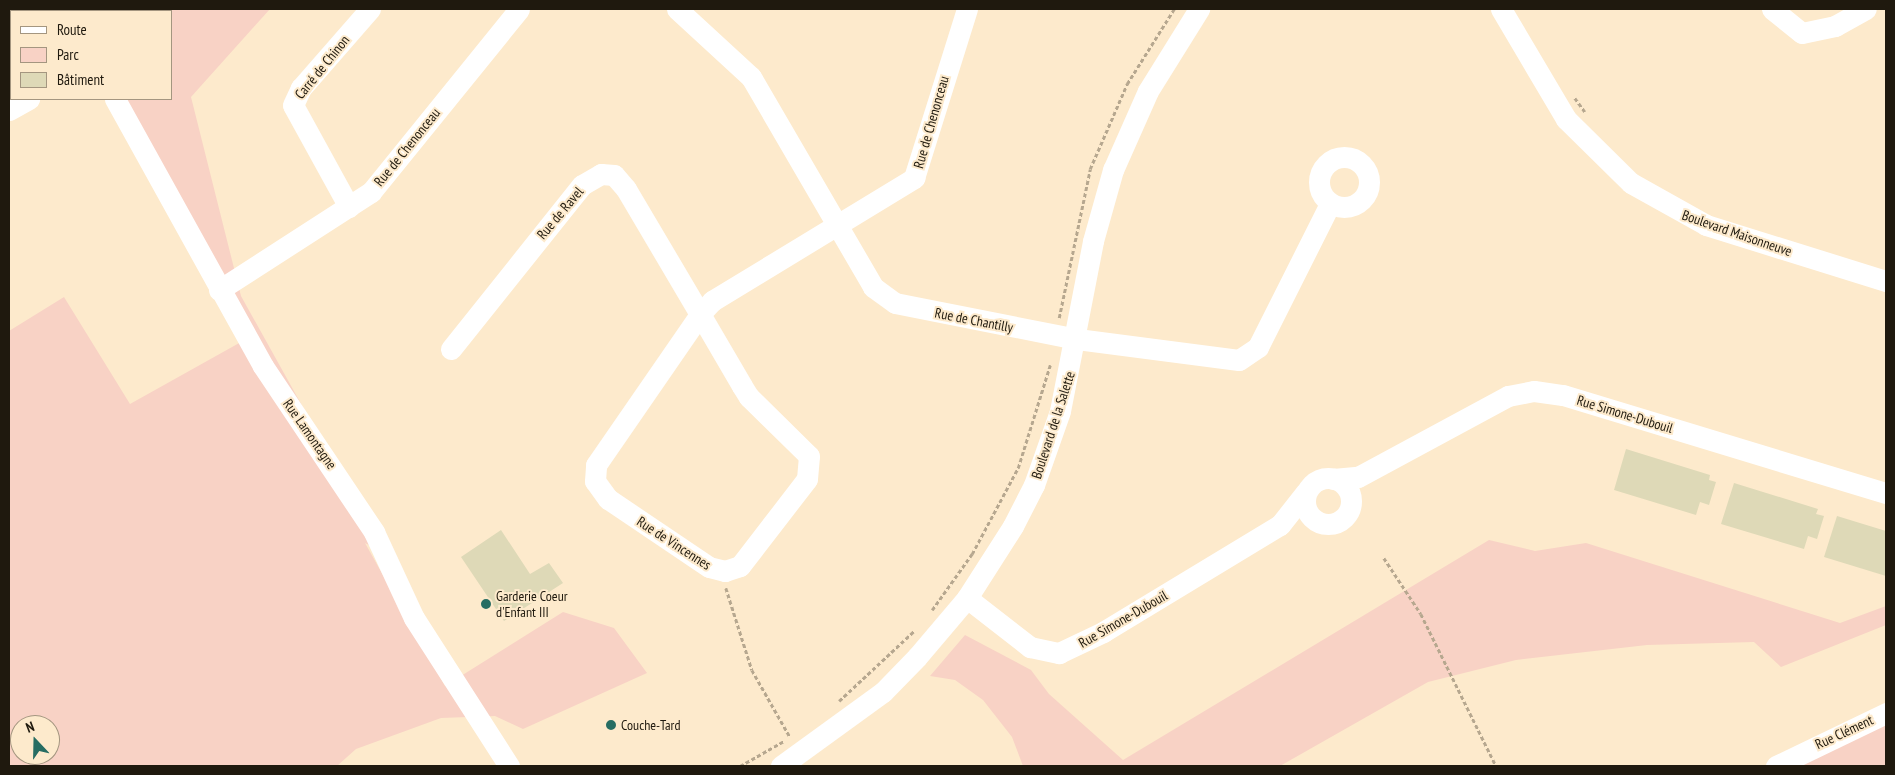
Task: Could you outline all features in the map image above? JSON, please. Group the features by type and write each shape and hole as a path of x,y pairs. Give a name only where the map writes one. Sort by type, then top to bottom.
{"street":[{"name":"Carré de Chinon","path":"349,207 300,124 293,100 370,9"},
{"name":"Rue de Chenonceau","path":"219,290 349,207 381,180 519,9"},
{"name":"Rue de Chantilly","path":"677,9 751,77 873,287 895,304 1077,339 1222,360 1245,359 1258,346 1330,204"},
{"name":"Rue de Chenonceau","path":"838,227 900,189 918,172 967,9"},
{"name":"Boulevard de la Salette","path":"781,766 883,692 967,598 1014,526 1034,485 1060,411 1077,339 1096,232 1120,152 1162,65 1199,9"},
{"name":"Boulevard Maisonneuve","path":"1501,9 1566,120 1638,188 1706,225 1886,281"},
{"path":"1772,9 1802,32 1835,26 1866,9"},
{"path":"9,110 27,100"},
{"name":"Rue Lamontagne","path":"116,100 219,290 263,366 374,532 414,618 509,766"},
{"name":"Rue de Ravel","path":"451,349 568,200 601,174 620,180 700,314"},
{"name":"Rue de Vincennes","path":"700,314 749,397 803,447 811,464 807,480 745,561 724,571 709,567 608,499 598,488 594,473 700,314 720,294 838,227"},
{"name":"Rue Simone-Dubouil","path":"967,598 1030,647 1059,654 1103,632 1280,525 1317,480 1358,477 1508,396 1534,391 1563,395 1886,493"},
{"name":"Rue Simone-Dubouil","path":"1280,525 1318,522 1331,524 1343,518 1361,481 1375,469"},
{"path":"1333,479 1347,488 1351,501"},
{"path":"1306,492 1306,508 1318,522"},
{"name":"Rue Clément","path":"1776,766 1886,713"}],"path":[{"path":"1571,92 1592,121"},
{"path":"928,615 972,554 1014,476 1052,356"},
{"path":"1384,558 1421,614 1496,766"},
{"path":"724,580 752,670 790,737"},
{"path":"835,704 917,628"},
{"path":"740,766 798,732"}],"green space":[{"path":"69,9 270,9 191,97 241,296 384,553 365,543 445,686 563,612 614,628 647,673 523,729 495,716 441,718 356,749 337,766 9,766 9,331 64,297 130,404 241,342 118,100 172,100 172,10"},
{"path":"1489,540 1535,551 1586,543 1840,623 1886,606 1886,625 1781,667 1754,642 1647,645 1516,660 1428,682 1280,766 1023,766 1012,737 983,700 955,680 930,676 965,635 1031,670 1049,694 1123,760"},
{"path":"1886,712 1886,766 1785,766"}],"building":[{"path":"1626,449 1710,475 1709,480 1716,482 1709,505 1700,502 1696,515 1614,490"},
{"path":"1734,483 1818,509 1816,514 1824,516 1817,539 1808,536 1804,549 1721,524"},
{"path":"1837,516 1886,531 1886,576 1824,557"},
{"path":"501,530 530,574 549,563 563,583 504,621 461,557"}],"place":[{"name":"Garderie Coeur d'Enfant III","path":"486,604"},
{"name":"Couche-Tard","path":"611,725"}]}
